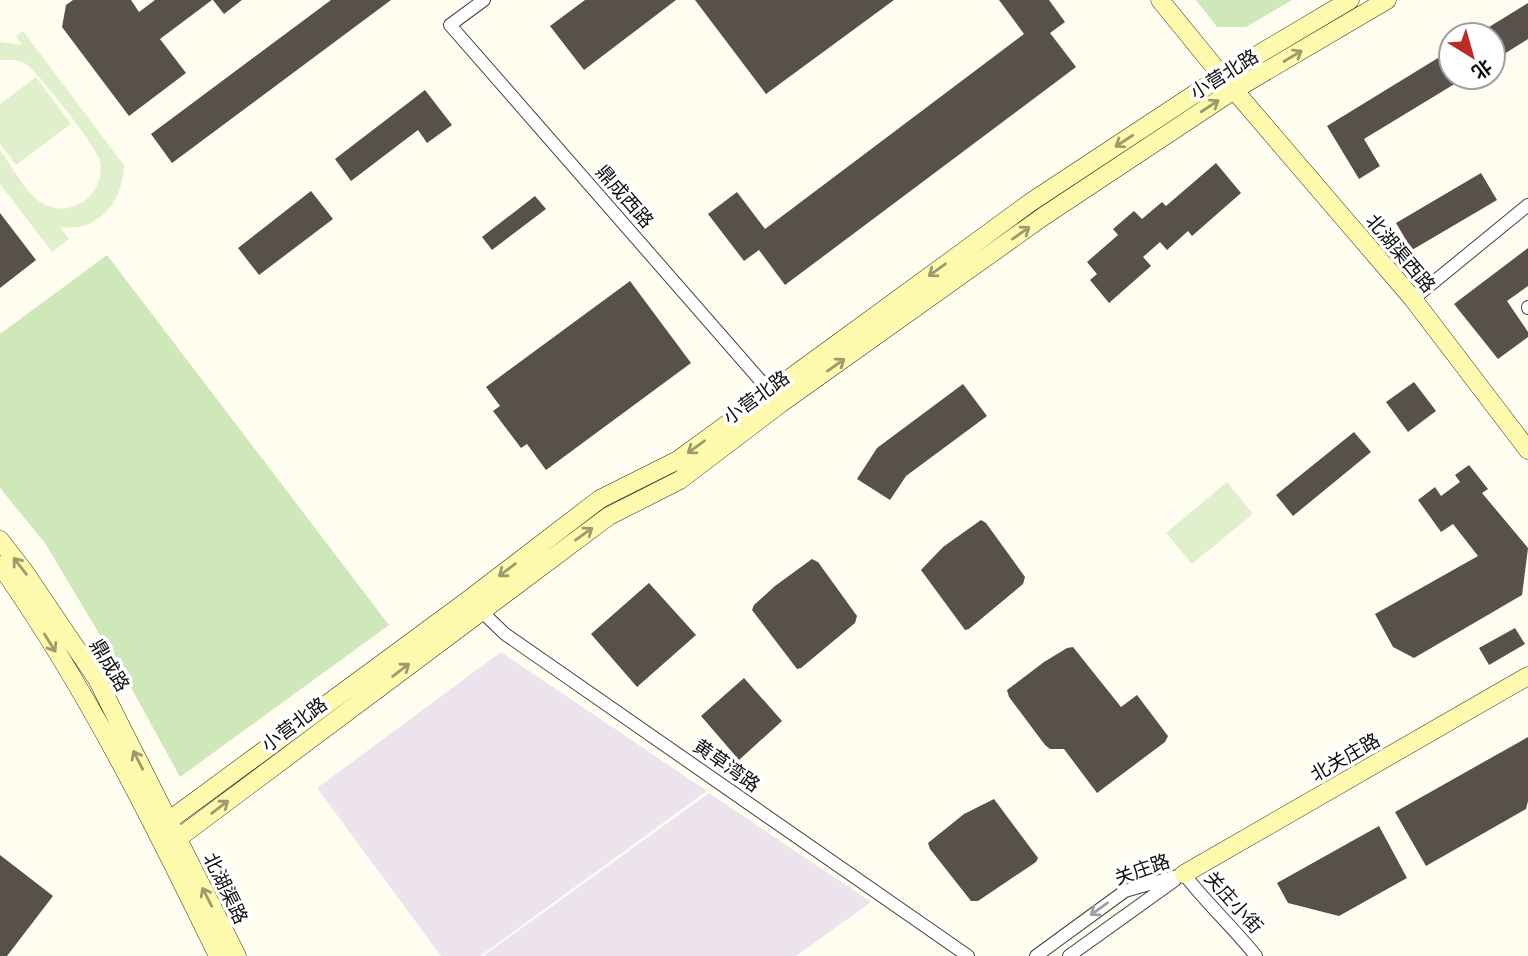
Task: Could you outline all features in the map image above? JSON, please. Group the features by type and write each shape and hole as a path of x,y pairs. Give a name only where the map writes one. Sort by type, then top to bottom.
{"street":[{"name":"鼎成西路","path":"484,0 450,25 775,398"},
{"name":"北湖渠西路","path":"1160,0 1413,299 1528,450"},
{"name":"小营北路","path":"775,398 1031,202 1222,76 1350,0"},
{"name":"小营北路","path":"172,843 474,605 600,499 678,460 775,398 1234,90 1387,0"},
{"path":"1413,299 1528,205"},
{"name":"鼎成路","path":"0,540 97,679 163,825"},
{"name":"鼎成路","path":"0,565 163,825"},
{"name":"小营北路","path":"163,825 474,605"},
{"name":"黄草湾路","path":"474,605 505,634 968,956"},
{"name":"北关庄路","path":"1184,874 1528,676"},
{"path":"163,825 172,843"},
{"name":"北湖渠路","path":"172,843 219,956"},
{"name":"北湖渠路","path":"172,843 237,956"},
{"name":"关庄路","path":"1035,956 1125,891 1184,874"},
{"name":"关庄路","path":"1069,956 1184,874"},
{"name":"关庄小街","path":"1184,874 1202,898 1238,933 1255,956"}],"shaded area":[{"path":"501,652 707,791 480,956 441,956 317,788"},
{"path":"709,793 871,902 796,956 483,956"}],"green space":[{"path":"1196,0 1292,0 1246,27 1217,27"},
{"path":"23,31 124,165 119,191 106,212 86,225 60,227 69,239 52,252 0,184 0,150 35,198 47,206 71,207 82,202 98,184 101,171 95,150 32,70 20,61 0,60 0,42 22,45 16,36"},
{"path":"36,77 71,124 16,165 0,144 0,104"},
{"path":"107,255 389,625 180,777 128,682 45,543 0,488 0,334"},
{"path":"1227,482 1253,514 1192,564 1166,533"}],"building":[{"path":"73,0 131,0 139,12 155,0 212,0 160,39 186,73 129,116 62,27 66,5"},
{"path":"213,0 242,0 224,14"},
{"path":"331,0 391,0 172,163 151,134"},
{"path":"585,0 676,0 584,70 550,26"},
{"path":"695,0 894,0 766,94"},
{"path":"999,0 1049,0 1065,22 1050,33 1076,67 785,285 759,250 744,261 708,214 737,192 765,229 1024,34"},
{"path":"1528,3 1528,39 1507,52 1507,21 1499,21"},
{"path":"1437,59 1437,91 1443,91 1364,139 1380,166 1359,179 1327,126"},
{"path":"425,90 452,125 427,143 418,130 351,181 335,159"},
{"path":"1216,163 1241,193 1192,236 1188,231 1167,250 1160,242 1143,257 1151,266 1109,303 1090,280 1097,274 1087,262 1118,235 1113,229 1134,211 1142,219 1162,202 1166,206"},
{"path":"1481,173 1497,200 1412,250 1396,223"},
{"path":"311,191 333,219 259,275 238,248"},
{"path":"535,196 546,209 492,250 482,237"},
{"path":"0,213 36,260 0,288"},
{"path":"1528,248 1528,286 1507,301 1528,332 1528,337 1498,359 1454,304"},
{"path":"630,281 691,363 546,470 527,444 521,448 493,411 500,406 486,387"},
{"path":"1414,382 1436,411 1408,432 1386,402"},
{"path":"963,384 987,416 906,476 890,500 857,479 877,448"},
{"path":"1354,432 1371,452 1293,516 1276,495"},
{"path":"1469,465 1488,489 1482,493 1528,548 1522,595 1414,658 1393,647 1375,614 1478,556 1453,524 1441,532 1418,500 1435,487 1441,496 1460,482 1455,475"},
{"path":"981,520 986,523 1025,577 1023,584 965,630 921,570 943,547"},
{"path":"812,559 818,562 857,616 855,623 797,669 752,610 775,586"},
{"path":"649,583 696,635 637,687 591,634"},
{"path":"1515,628 1525,644 1489,665 1479,648"},
{"path":"1073,647 1121,707 1137,695 1168,736 1165,742 1097,793 1064,749 1050,749 1045,745 1009,697 1007,690 1044,662"},
{"path":"744,678 782,721 739,760 701,716"},
{"path":"1528,737 1526,809 1426,866 1395,812"},
{"path":"994,799 1038,858 978,901 971,901 928,843 964,814"},
{"path":"1379,826 1407,878 1339,916 1288,903 1277,883"},
{"path":"0,855 53,896 7,956 0,956"}]}
